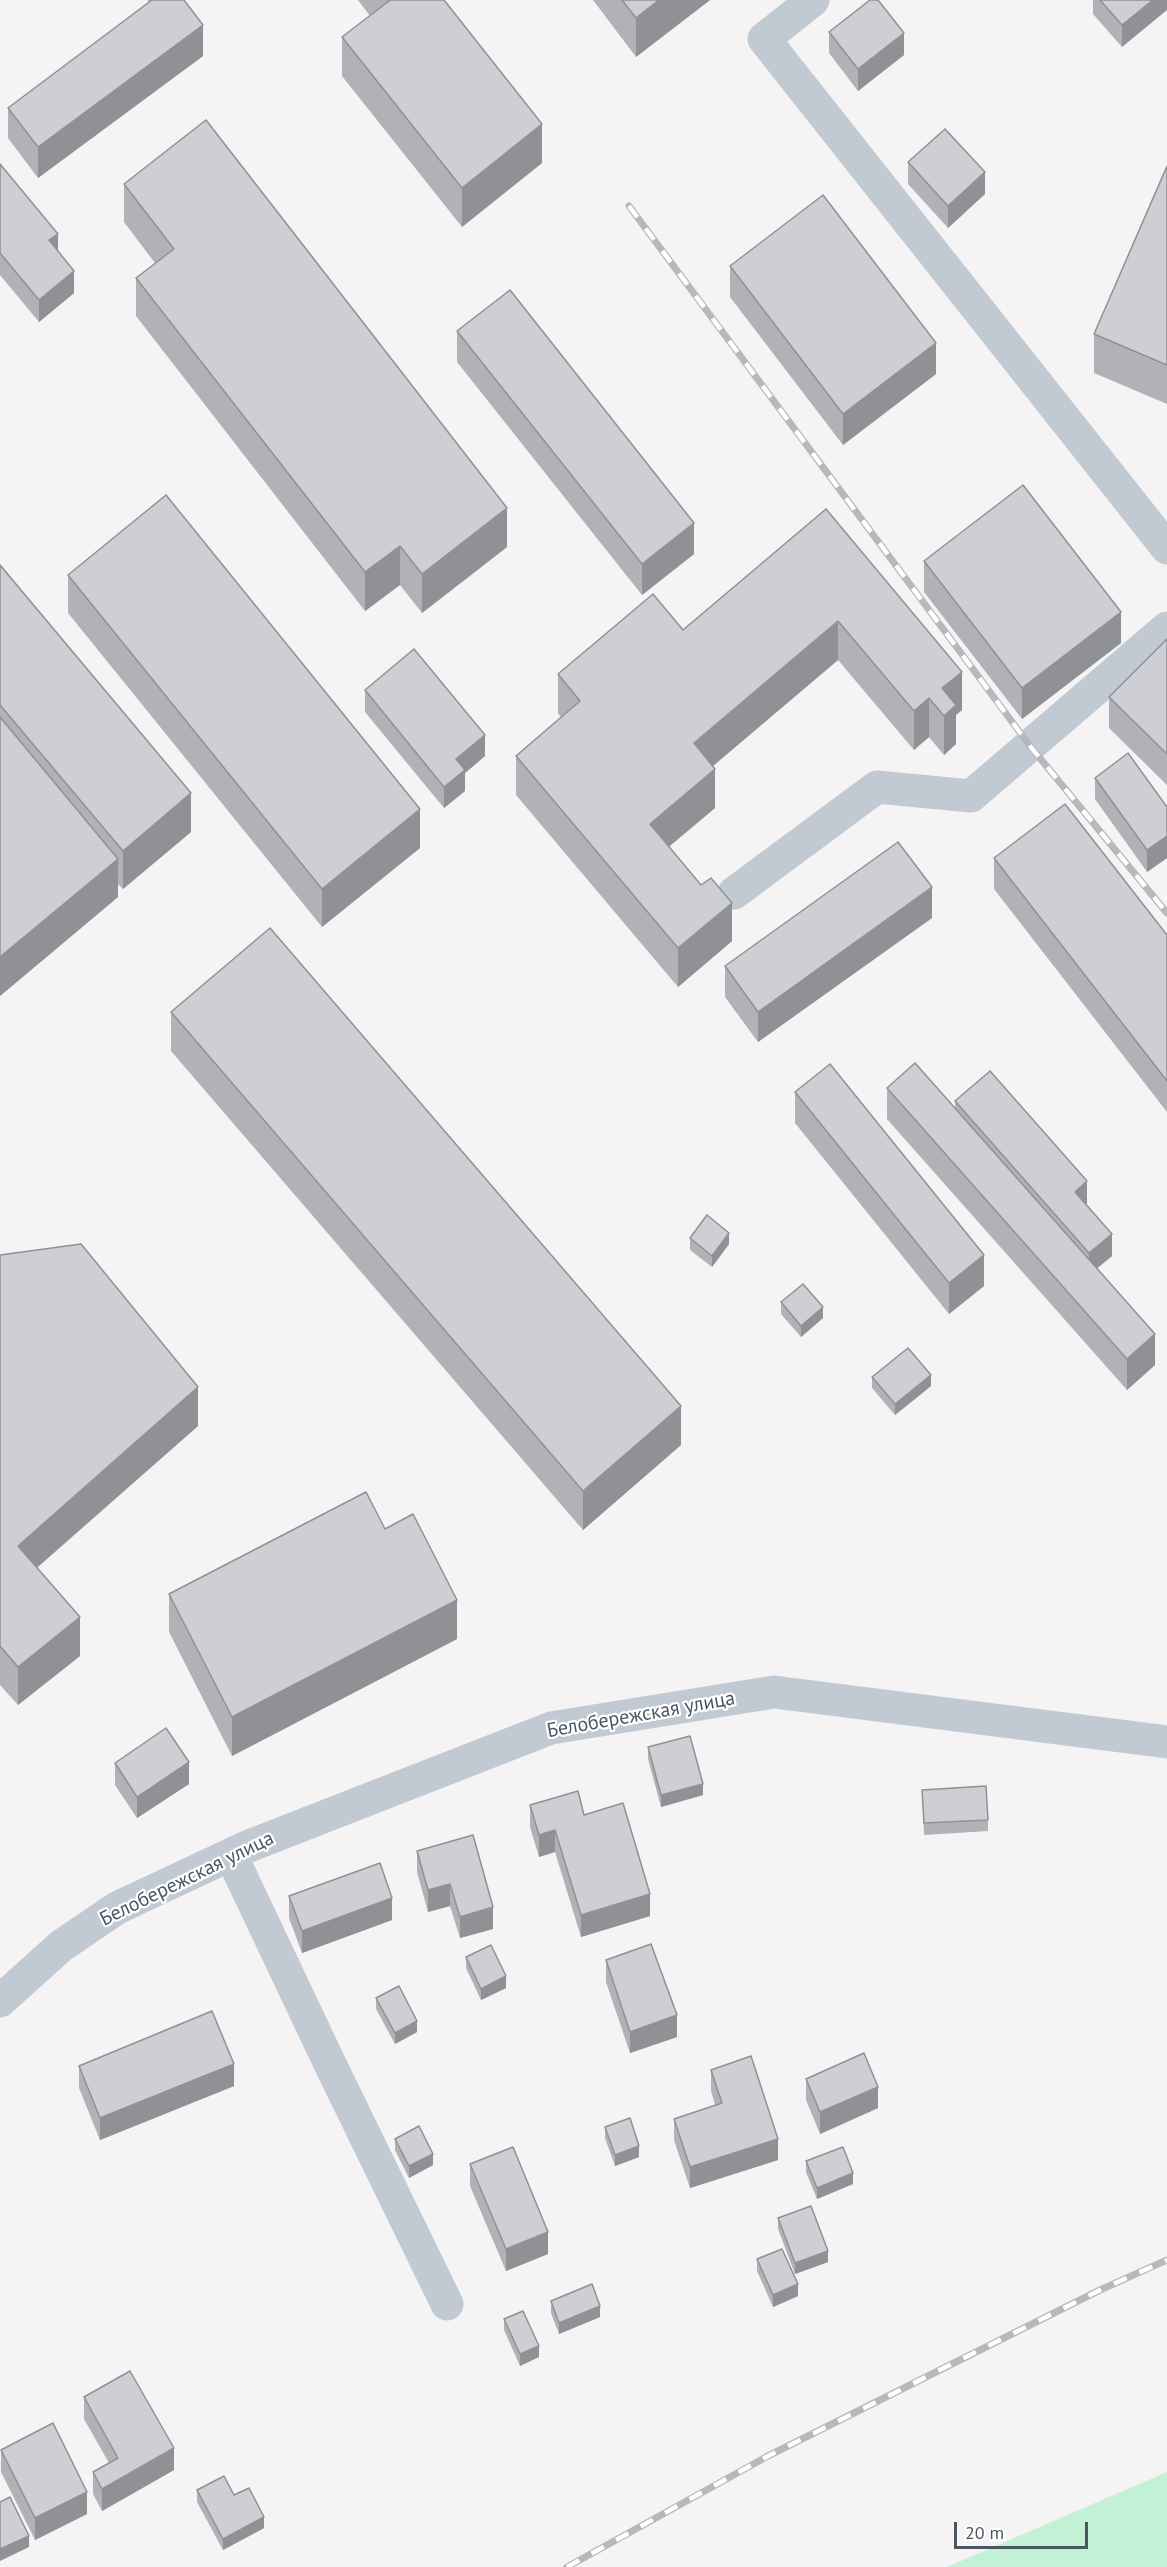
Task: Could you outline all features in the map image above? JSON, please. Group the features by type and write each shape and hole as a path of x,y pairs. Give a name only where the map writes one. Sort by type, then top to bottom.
{"street":[{"path":"813,0 764,39 1167,548"},
{"path":"734,893 877,787 971,796 1167,628"},
{"name":"Белобережская улица","path":"0,2001 61,1946 117,1908 231,1855 551,1728 774,1692 1167,1742"},
{"path":"231,1855 447,2304"}],"green space":[{"path":"1167,2472 1167,2567 947,2567"}],"building":[{"path":"152,0 184,0 203,25 38,147 8,108"},
{"path":"388,0 444,0 542,124 462,188 342,37"},
{"path":"622,0 659,0 636,18"},
{"path":"870,0 878,0 904,33 858,69 829,32"},
{"path":"1100,0 1153,0 1122,25"},
{"path":"206,120 507,508 422,574 400,546 365,572 136,278 174,249 124,184"},
{"path":"945,129 985,172 948,206 908,162"},
{"path":"0,164 58,234 49,240 74,271 39,300 0,253"},
{"path":"1167,166 1167,365 1094,334"},
{"path":"823,195 936,343 843,414 730,266"},
{"path":"510,290 694,523 642,564 457,331"},
{"path":"1023,485 1121,612 1022,688 924,561"},
{"path":"166,495 420,809 322,889 68,575"},
{"path":"826,509 962,672 942,688 956,705 944,716 929,698 914,711 838,621 694,743 715,769 650,824 701,885 711,878 732,903 678,948 516,756 580,701 558,674 653,594 683,630"},
{"path":"0,565 191,793 123,851 0,705"},
{"path":"1167,639 1167,754 1109,697"},
{"path":"414,649 485,735 456,759 465,770 444,787 365,690"},
{"path":"0,717 118,859 0,957"},
{"path":"1128,753 1167,807 1167,836 1147,850 1095,778"},
{"path":"1065,804 1167,935 1167,1081 994,858"},
{"path":"898,842 932,887 758,1012 725,966"},
{"path":"270,928 681,1406 583,1491 171,1012"},
{"path":"915,1063 1155,1334 1127,1359 887,1088"},
{"path":"830,1064 984,1255 949,1283 795,1092"},
{"path":"990,1071 1087,1181 1075,1192 1112,1234 1089,1253 955,1101"},
{"path":"707,1215 729,1233 712,1256 690,1238"},
{"path":"81,1244 198,1387 18,1546 80,1617 18,1667 0,1646 0,1255"},
{"path":"803,1284 823,1307 801,1326 781,1302"},
{"path":"908,1348 931,1375 895,1404 872,1377"},
{"path":"366,1492 385,1529 413,1514 457,1600 232,1717 169,1594"},
{"path":"166,1728 189,1762 137,1797 115,1763"},
{"path":"690,1736 703,1784 661,1795 648,1747"},
{"path":"986,1786 988,1820 924,1823 922,1790"},
{"path":"578,1791 584,1815 623,1803 650,1894 581,1915 555,1830 539,1835 530,1805"},
{"path":"473,1835 493,1907 460,1917 450,1884 428,1890 417,1851"},
{"path":"380,1863 392,1898 302,1931 289,1896"},
{"path":"651,1944 677,2015 630,2032 606,1960"},
{"path":"491,1945 506,1976 481,1989 466,1957"},
{"path":"399,1986 417,2021 395,2033 376,1998"},
{"path":"212,2011 234,2064 100,2118 79,2066"},
{"path":"864,2053 878,2087 820,2112 806,2079"},
{"path":"751,2056 778,2139 690,2167 674,2119 722,2103 711,2070"},
{"path":"630,2118 639,2146 615,2155 605,2127"},
{"path":"419,2126 433,2154 409,2166 395,2139"},
{"path":"513,2147 548,2232 506,2249 470,2164"},
{"path":"843,2147 853,2173 817,2188 806,2161"},
{"path":"811,2206 828,2251 795,2263 778,2218"},
{"path":"782,2249 798,2284 773,2295 757,2259"},
{"path":"592,2284 600,2306 559,2323 551,2301"},
{"path":"523,2311 539,2346 520,2354 504,2319"},
{"path":"130,2371 174,2448 102,2489 93,2472 118,2458 84,2397"},
{"path":"53,2423 87,2492 35,2518 1,2450"},
{"path":"224,2476 234,2495 249,2488 264,2517 223,2539 197,2490"},
{"path":"10,2497 29,2536 0,2549 0,2502"}],"railway":[{"path":"629,206 1030,746 1167,913"},
{"path":"567,2567 768,2456 1100,2290 1167,2260"}]}
